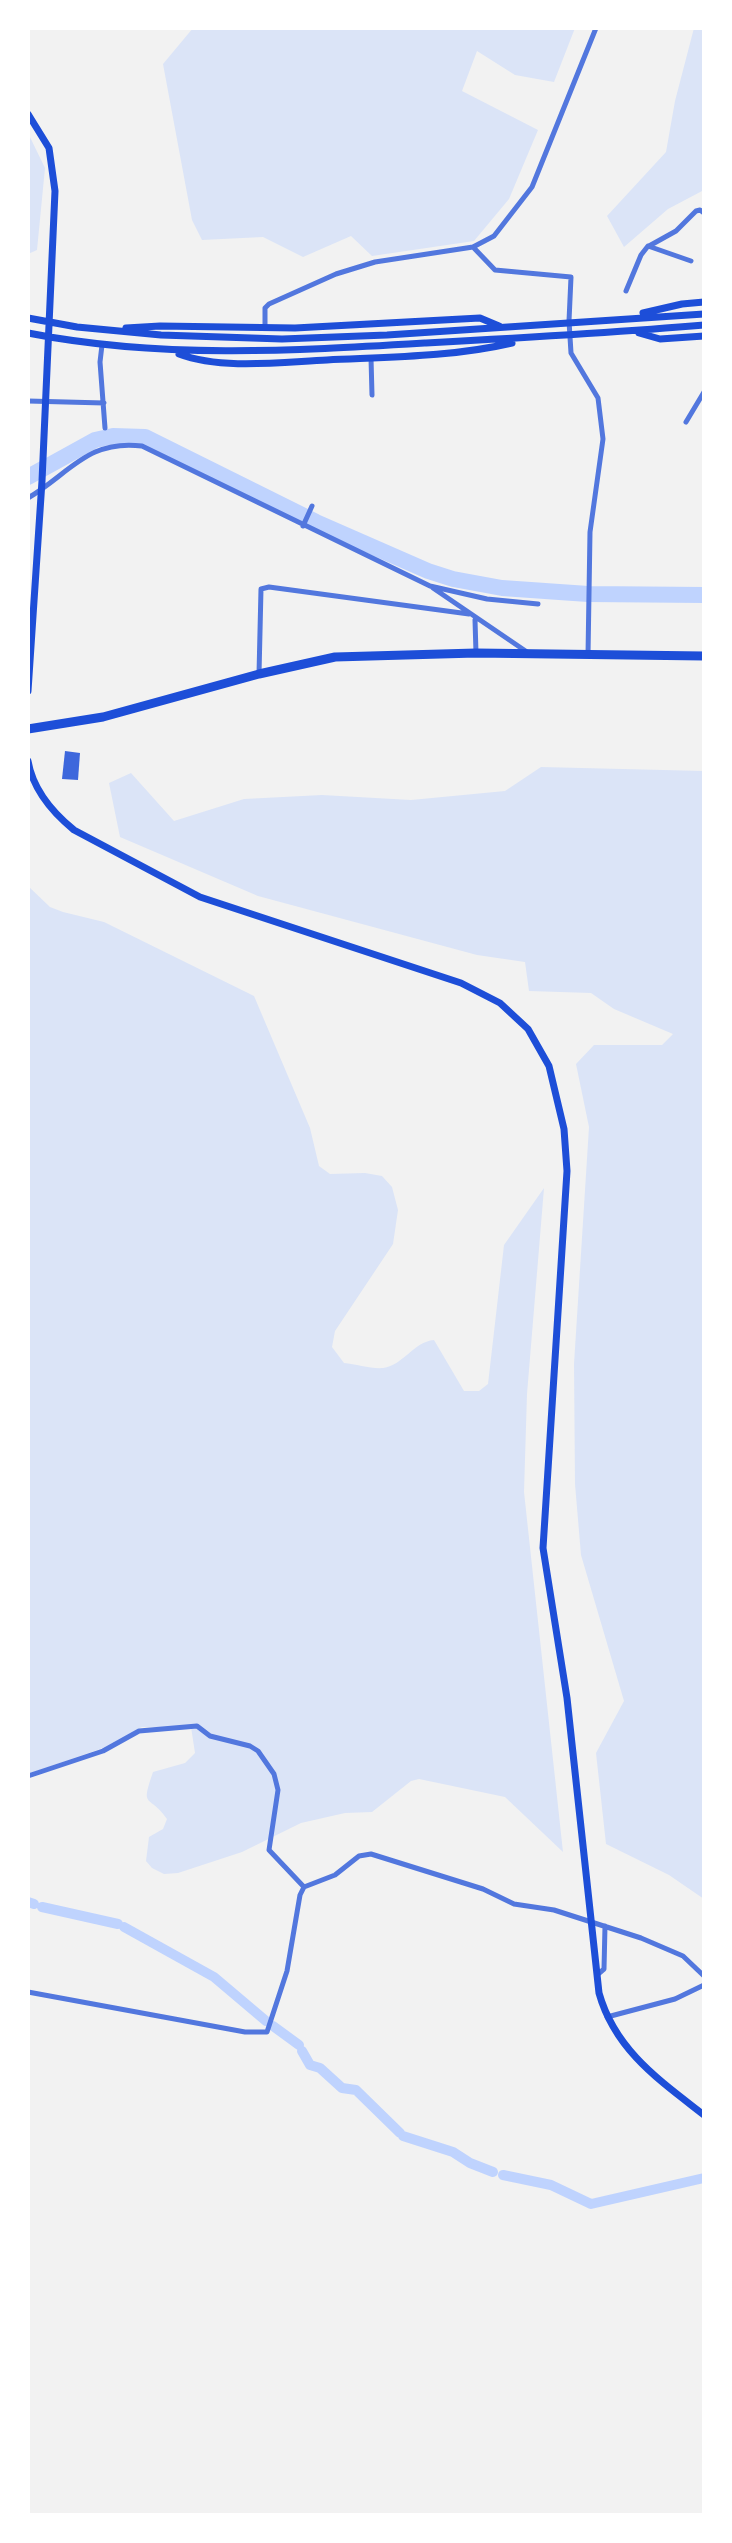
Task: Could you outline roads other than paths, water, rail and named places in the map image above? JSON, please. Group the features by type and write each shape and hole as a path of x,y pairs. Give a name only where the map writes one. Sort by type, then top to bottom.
{"highway":[{"path":"28,729 103,717 259,674 335,657 476,653 704,656"}],"main road":[{"path":"28,114 49,148 55,175 42,485 28,691"},
{"path":"621,318 704,302"},
{"path":"28,318 175,336 282,339 704,314"},
{"path":"108,329 160,326 265,328 480,318 499,326"},
{"path":"28,333 102,345 173,351 299,351 530,339 704,325"},
{"path":"636,331 665,339 704,336"},
{"path":"173,351 206,361 289,362 476,351 530,339"},
{"path":"28,761 40,793 56,815 74,830 200,897 479,990 519,1019 543,1053 564,1129 567,1171 543,1548 567,1698 597,1975 607,2017 625,2047 643,2066 704,2115"}],"street":[{"path":"265,328 265,308 269,304 336,274 396,257 473,247 494,236 532,187 564,101 596,28"},
{"path":"626,291 648,246 676,231 696,211 704,213"},
{"path":"648,246 691,261"},
{"path":"473,247 495,270 571,277 571,353 598,398 603,439 590,532 588,655"},
{"path":"102,345 100,362 105,428"},
{"path":"371,358 372,395"},
{"path":"686,422 704,392"},
{"path":"28,401 104,403"},
{"path":"28,498 42,485 95,450 127,444 142,446 430,586 531,655"},
{"path":"304,524 311,508"},
{"path":"430,586 487,599 538,604"},
{"path":"259,674 261,589 269,587 469,614"},
{"path":"475,619 476,653"},
{"path":"29,1777 103,1751 145,1730 197,1726 210,1736 250,1746 258,1751 274,1774 277,1787 269,1850 304,1887"},
{"path":"28,1992 245,2032 267,2032 287,1971 304,1887 335,1875 359,1856 371,1854 483,1889 514,1904 554,1910 667,1948 683,1956 704,1976"},
{"path":"597,1975 604,1969 605,1926"},
{"path":"607,2017 675,1999 704,1985"}],"waterway":[{"path":"28,477 95,440 113,436 145,437 316,522 453,579 502,588 588,594 704,595"},
{"path":"28,1902 34,1904"},
{"path":"42,1907 118,1924"},
{"path":"124,1927 214,1977 266,2021"},
{"path":"273,2026 299,2045"},
{"path":"302,2051 310,2065 320,2068 342,2088 356,2090 400,2133"},
{"path":"403,2136 453,2152 493,2172"},
{"path":"503,2175 551,2185 591,2204 704,2178"}]}
